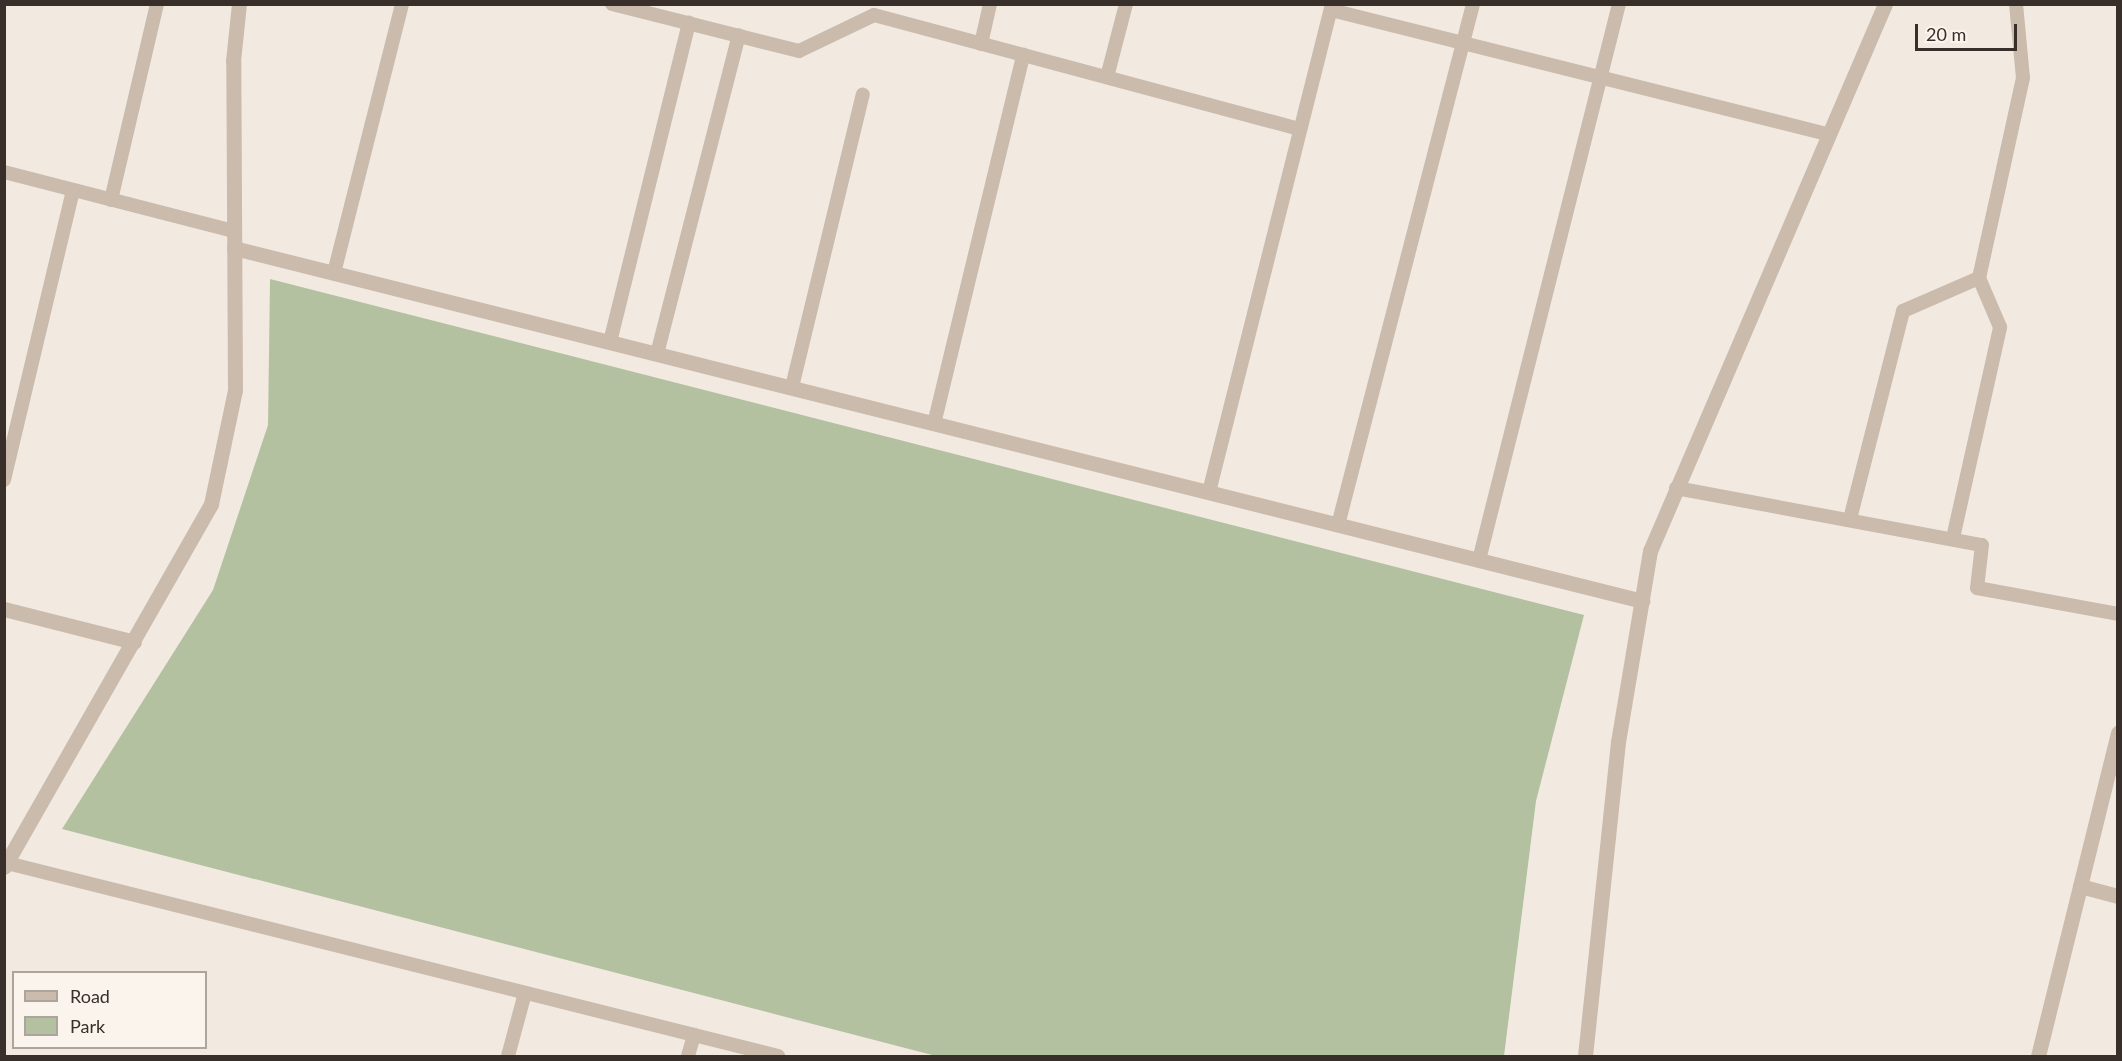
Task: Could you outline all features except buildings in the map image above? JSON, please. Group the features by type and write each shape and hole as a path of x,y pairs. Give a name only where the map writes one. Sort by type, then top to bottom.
{"street":[{"path":"6,865 211,504 235,390 232,61 239,4"},
{"path":"1585,1056 1618,742 1650,551 1827,134 1885,4"},
{"path":"234,248 1642,601"},
{"path":"4,609 134,642"},
{"path":"2038,1056 2118,733"},
{"path":"2080,886 2118,896"}],"lane":[{"path":"111,200 157,4"},
{"path":"334,273 402,4"},
{"path":"612,4 799,51 875,10 981,44 1300,129"},
{"path":"981,44 990,4"},
{"path":"1107,77 1126,4"},
{"path":"1338,525 1473,4"},
{"path":"1479,560 1619,4"},
{"path":"1953,538 2000,327 1978,278 2023,78 2016,4"},
{"path":"1209,492 1332,7 1463,43 1827,134"},
{"path":"610,342 689,23"},
{"path":"657,354 739,35"},
{"path":"934,424 1023,55"},
{"path":"792,387 863,94"},
{"path":"4,172 234,231"},
{"path":"4,480 73,190"},
{"path":"1850,519 1903,311 1978,278"},
{"path":"1676,488 1982,545 1977,588 2118,614"},
{"path":"6,865 778,1056"},
{"path":"508,1056 525,993"},
{"path":"688,1056 694,1035"}],"green space":[{"path":"270,279 1584,615 1536,801 1504,1056 936,1056 62,829 213,590 268,425"}]}
